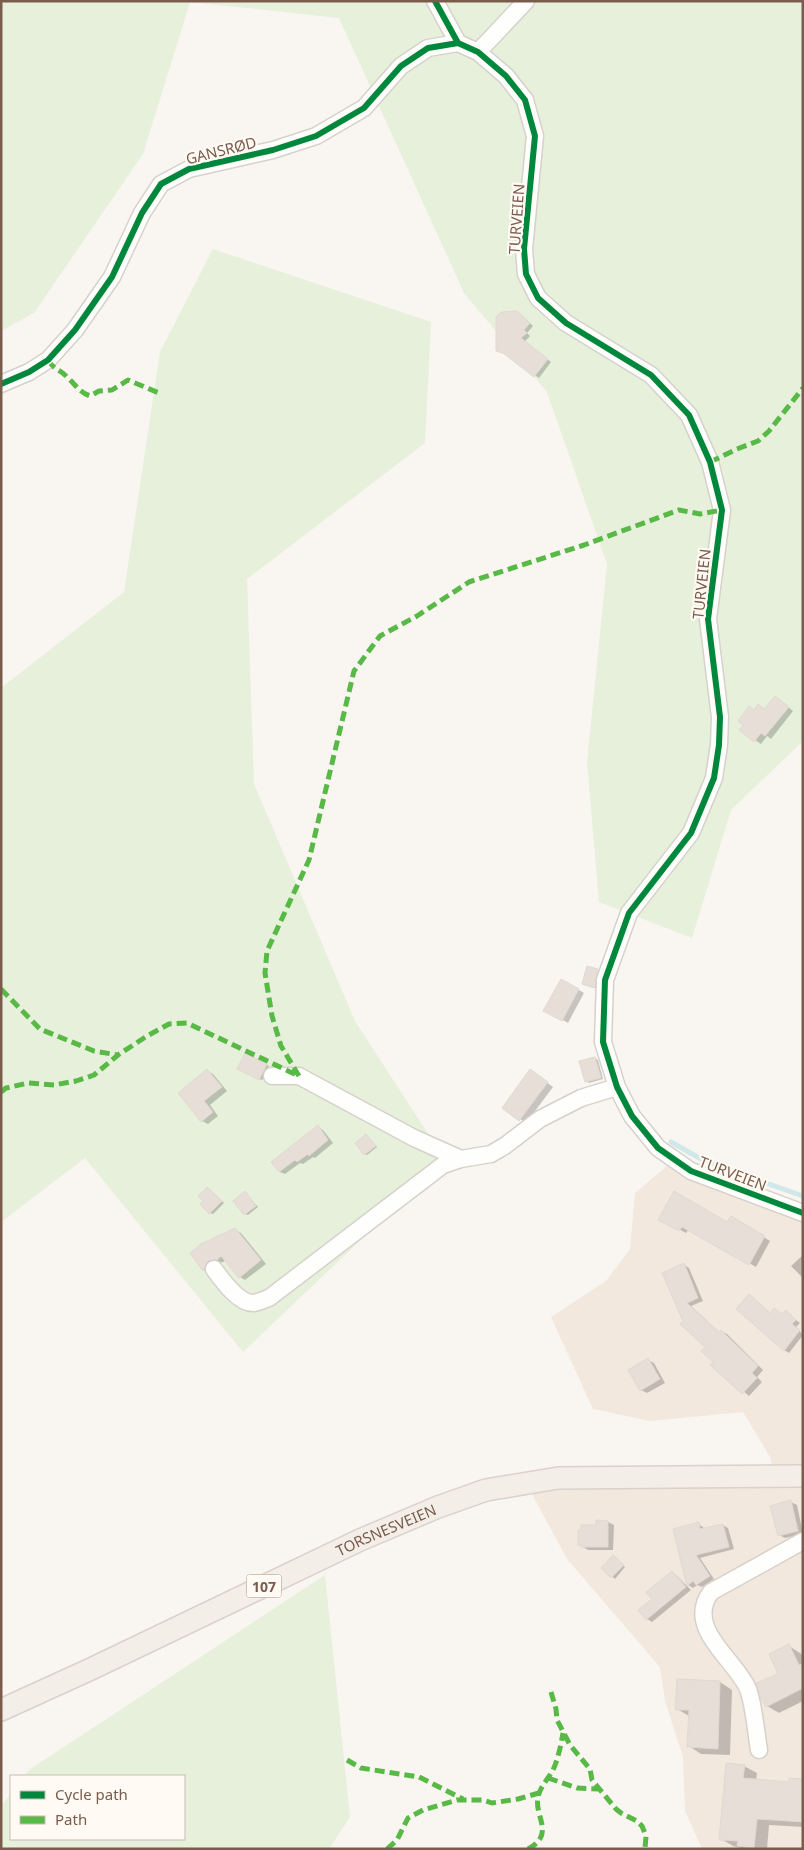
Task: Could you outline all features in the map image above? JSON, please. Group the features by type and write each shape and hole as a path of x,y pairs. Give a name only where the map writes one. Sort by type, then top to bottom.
{"main road":[{"name":"TORSNESVEIEN","path":"1,1710 360,1540 438,1507 486,1490 558,1478 803,1476"}],"street":[{"path":"435,1 458,43"},
{"path":"478,52 526,1"},
{"name":"TURVEIEN","path":"458,43 478,52 506,76 525,100 536,136 524,249 526,274 538,298 566,323 651,376 689,415 710,462 722,510 708,619 720,717 719,746 714,778 691,833 629,913 605,980 603,1042 617,1087 632,1116 658,1148 690,1171 803,1213"},
{"name":"GANSRØD","path":"1,384 17,378 48,360 75,330 112,277 142,213 161,184 189,168 273,150 316,136 364,108 401,66 428,48 458,43"},
{"path":"272,1076 300,1076 414,1138 461,1160"},
{"path":"214,1268 225,1285 244,1301 254,1303 269,1298 444,1165 491,1154 540,1119 581,1098 617,1087"},
{"path":"759,1750 748,1691 743,1681 714,1643 706,1627 705,1606 711,1592 803,1541"}],"shaded area":[{"path":"668,1165 714,1188 803,1219 803,1849 702,1849 685,1811 683,1757 665,1701 660,1667 567,1559 531,1492 585,1488 777,1486 770,1457 743,1412 650,1421 593,1409 551,1317 606,1281 630,1249 635,1193"}],"green space":[{"path":"1,1 803,1 803,741 731,810 692,938 599,902 587,762 607,564 547,392 464,293 339,18 190,2 143,154 34,313 1,331"},
{"path":"213,249 431,322 425,443 247,579 254,784 355,1021 445,1160 243,1352 85,1158 1,1222 1,688 124,592 160,352"},
{"path":"325,1575 350,1817 329,1849 1,1849 1,1807 10,1794 10,1840 185,1840 185,1775 25,1775 29,1770"}],"building":[{"path":"517,311 530,323 524,330 527,333 521,338 548,359 534,377 503,353 496,351 496,317 501,312"},
{"path":"775,696 789,707 765,736 761,733 754,742 739,730 743,725 738,721 749,706 754,710 758,704 764,709"},
{"path":"587,966 598,969 595,988 582,984"},
{"path":"561,979 579,989 562,1021 543,1011"},
{"path":"245,1053 267,1064 259,1080 237,1069"},
{"path":"595,1057 601,1078 585,1082 579,1061"},
{"path":"207,1069 222,1087 204,1101 213,1112 201,1122 178,1093"},
{"path":"530,1069 548,1082 519,1121 502,1108"},
{"path":"318,1125 328,1140 309,1156 308,1154 297,1162 295,1160 279,1172 271,1162"},
{"path":"366,1134 376,1146 364,1155 355,1143"},
{"path":"207,1187 222,1201 209,1214 200,1204 203,1201 198,1196"},
{"path":"245,1191 256,1206 244,1215 233,1201"},
{"path":"674,1191 727,1222 731,1216 765,1236 749,1265 682,1227 679,1231 658,1220"},
{"path":"235,1228 261,1260 239,1278 221,1256 217,1260 208,1261 203,1271 190,1253 201,1244"},
{"path":"684,1263 698,1298 687,1303 719,1332 721,1330 758,1366 752,1373 757,1378 742,1394 710,1365 713,1362 701,1351 705,1347 680,1324 683,1321 662,1273"},
{"path":"749,1294 770,1313 774,1308 782,1314 786,1310 796,1320 792,1324 800,1330 784,1351 736,1309"},
{"path":"648,1358 660,1379 640,1391 628,1370"},
{"path":"791,1500 798,1531 778,1536 770,1506"},
{"path":"596,1520 608,1521 608,1547 581,1547 581,1545 578,1545 578,1530 581,1530 581,1525 596,1525"},
{"path":"699,1522 700,1529 723,1524 729,1547 696,1555 710,1576 696,1585 693,1581 687,1586 673,1529"},
{"path":"613,1555 624,1565 611,1578 601,1568"},
{"path":"672,1571 686,1587 646,1620 638,1610 652,1599 646,1592"},
{"path":"789,1644 799,1665 803,1664 803,1688 766,1707 761,1699 756,1683 778,1674 769,1654"},
{"path":"677,1679 720,1681 718,1749 687,1747 689,1710 675,1710"},
{"path":"726,1763 745,1765 743,1778 789,1782 789,1778 803,1779 803,1822 757,1819 754,1848 737,1846 738,1841 719,1840"}],"waterway":[{"path":"671,1142 701,1159 803,1196"}],"marked path":[{"path":"48,360 80,390 90,396 99,391 112,390 128,380 159,393"},
{"path":"710,462 758,441 769,431 803,388"},
{"path":"299,1076 281,1046 272,1016 265,973 267,951 309,860 354,671 380,636 417,616 469,582 584,545 679,510 700,514 722,510"},
{"path":"1,989 40,1029 94,1051 118,1055"},
{"path":"1,1092 6,1088 28,1083 54,1085 94,1075 118,1055 147,1036 169,1024 187,1023 299,1076"},
{"path":"551,1692 557,1720 570,1745 590,1769 592,1780 616,1809 642,1826 646,1836 645,1849"},
{"path":"528,1849 541,1837 542,1825 538,1797 540,1790 555,1766 563,1733"},
{"path":"347,1760 361,1768 419,1777 463,1799"},
{"path":"548,1778 577,1788 599,1789"},
{"path":"387,1849 397,1840 408,1818 423,1810 457,1800 483,1800 492,1803 539,1793"}],"cycle path":[{"path":"435,1 458,43 478,52 506,76 525,100 535,136 524,249 526,274 538,298 566,323 651,375 689,415 710,462 722,510 708,619 720,717 719,745 714,778 691,833 629,913 605,980 603,1042 617,1087 632,1116 658,1148 691,1171 803,1213"},
{"path":"1,384 29,372 48,360 75,330 112,277 142,213 161,184 189,169 273,150 316,136 364,108 401,66 428,48 458,43"}]}
